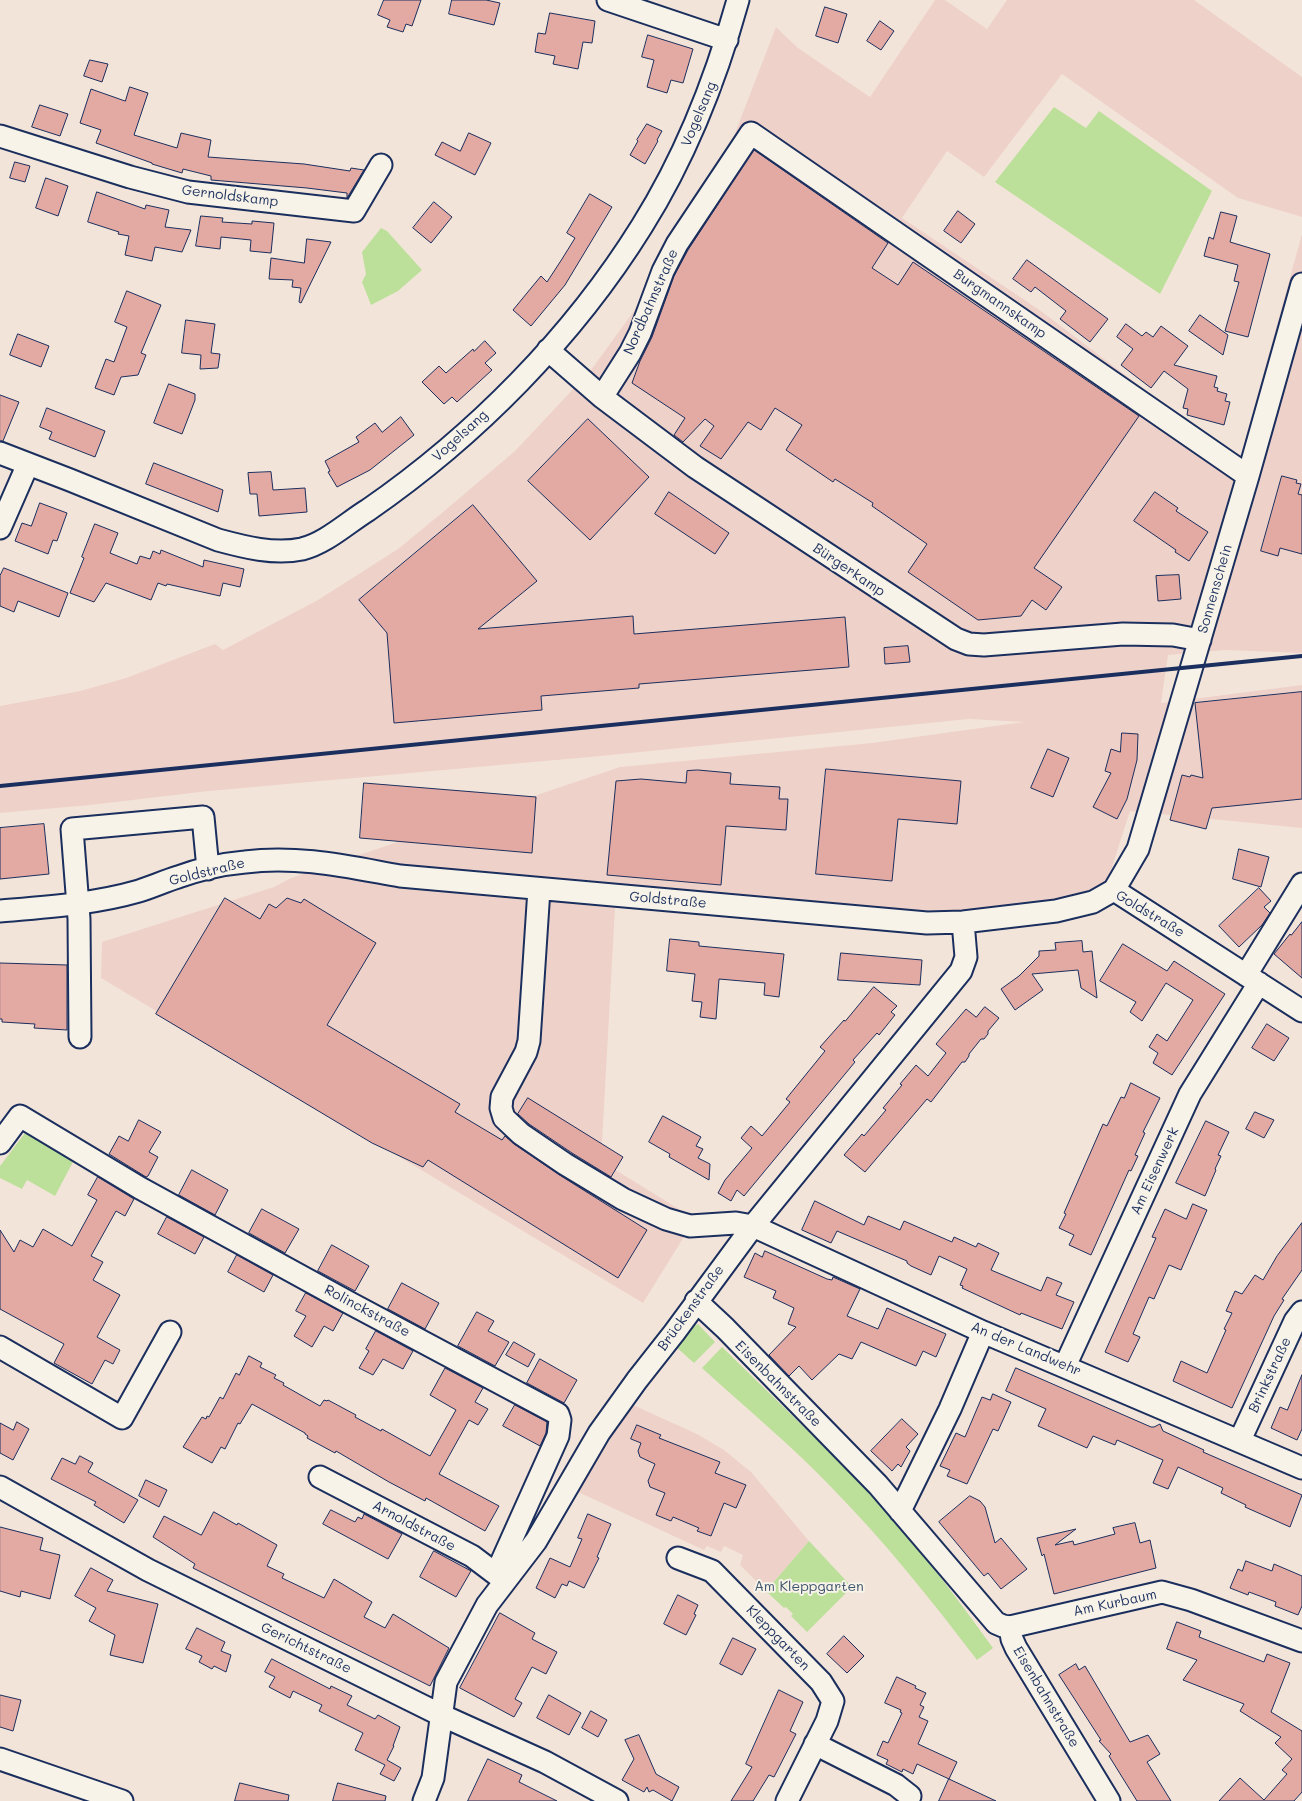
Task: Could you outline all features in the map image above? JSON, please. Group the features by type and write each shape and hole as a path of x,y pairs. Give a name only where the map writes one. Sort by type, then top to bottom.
{"street":[{"path":"608,0 727,40"},
{"name":"Vogelsang","path":"0,453 218,540 238,546 274,551 300,549 328,537 426,467 492,408 572,324 609,275 642,226 664,188 693,130 721,60 738,0"},
{"name":"Nordbahnstraße","path":"602,397 630,353 640,333 663,271 673,250 751,134"},
{"name":"Burgmannskamp","path":"751,134 1248,476"},
{"name":"Gernoldskamp","path":"0,136 130,177 188,192 354,210 381,165"},
{"name":"Sonnenschein","path":"1114,890 1138,848 1248,476 1302,284"},
{"name":"Bürgerkamp","path":"548,350 602,397 695,467 956,639 969,644 984,645 1123,634 1173,635 1200,640"},
{"path":"0,528 28,464"},
{"path":"80,1037 78,912 72,829 203,816 208,869"},
{"name":"Goldstraße","path":"0,911 78,912 181,876 208,869 245,862 286,859 325,863 400,876 927,923 964,922 1056,910 1093,902 1114,890 1302,1012"},
{"name":"Am Eisenwerk","path":"1065,1366 1190,1094 1302,884"},
{"name":"An der Landwehr","path":"539,889 529,1041 526,1052 502,1097 501,1108 504,1118 521,1134 565,1164 623,1199 666,1219 690,1226 736,1223 752,1226 983,1332 1302,1468"},
{"name":"Brückenstraße","path":"424,1801 433,1778 446,1682 487,1604 536,1541 599,1433 752,1226 961,971 966,957 964,922"},
{"name":"Rolinckstraße","path":"0,1143 20,1116 149,1193 346,1301 541,1403 558,1414 560,1420 558,1436 500,1563 505,1581"},
{"name":"Eisenbahnstraße","path":"696,1301 714,1317 878,1485 996,1623 1010,1627 1016,1648 1109,1801"},
{"name":"Brinkstraße","path":"1240,1440 1295,1321 1302,1312"},
{"path":"0,1347 122,1418 170,1332"},
{"path":"900,1511 950,1409 983,1332"},
{"name":"Arnoldstraße","path":"320,1477 472,1556 505,1581"},
{"name":"Gerichtstraße","path":"0,1487 148,1570 441,1715 545,1762 617,1801"},
{"name":"Kleppgarten","path":"678,1558 712,1571 822,1682 833,1701 827,1721 786,1801"},
{"name":"Am Kurbaum","path":"1010,1627 1162,1592 1191,1600 1302,1641"},
{"path":"815,1744 896,1785 910,1796"},
{"path":"0,1759 122,1801"}],"shaded area":[{"path":"935,0 945,0 987,29 1007,0 1194,0 1302,77 1302,217 1238,198 1062,74 984,177 947,151 902,218 1041,311 1225,451 1241,455 1302,234 1302,653 1225,650 1168,655 1161,703 1302,685 1302,828 1130,811 1105,889 982,925 616,891 601,1161 695,1219 643,1303 101,978 102,942 274,887 291,878 620,767 872,743 1024,722 969,719 601,756 209,791 0,813 0,706 80,691 126,678 215,644 223,650 318,600 398,549 515,451 591,370 647,293 730,146 776,27 798,48 870,97"},
{"path":"631,1404 697,1434 724,1450 751,1472 809,1541 766,1591 740,1565 743,1555 724,1546 721,1552 707,1546 704,1550 578,1492"}],"green space":[{"path":"1054,107 1086,128 1099,111 1212,191 1160,294 995,182"},
{"path":"381,228 387,231 422,270 398,291 371,305 362,282 366,274 362,252"},
{"path":"25,1133 74,1160 55,1196 27,1180 22,1189 0,1178 0,1166"},
{"path":"698,1324 715,1342 694,1363 675,1346 689,1329"},
{"path":"722,1347 830,1453 893,1519 932,1566 993,1648 977,1660 908,1572 852,1509 769,1427 702,1368"},
{"name":"Am Kleppgarten","path":"809,1541 852,1587 807,1632 791,1616 793,1614 786,1607 784,1608 766,1591"}],"building":[{"path":"384,0 421,0 412,26 406,24 403,32 387,27 390,20 378,15"},
{"path":"452,0 486,0 500,3 494,25 449,14"},
{"path":"825,7 847,14 838,43 816,36"},
{"path":"550,13 595,21 592,43 583,42 578,69 553,64 555,56 535,52 538,33 545,34"},
{"path":"880,21 894,31 881,50 867,41"},
{"path":"648,35 693,49 683,83 671,80 667,93 647,87 654,60 642,57"},
{"path":"90,60 108,64 102,82 84,76"},
{"path":"130,87 148,93 134,135 177,148 181,133 211,140 208,157 304,164 350,171 351,168 364,170 347,198 347,193 211,180 211,176 183,169 182,173 96,143 101,130 80,123 91,89 125,101"},
{"path":"40,105 68,114 60,136 32,127"},
{"path":"647,124 662,131 645,164 630,155"},
{"path":"469,133 491,143 475,175 435,155 442,142 460,151"},
{"path":"754,150 888,243 872,268 898,285 913,262 1139,416 1034,568 1062,587 1046,610 1032,600 1021,616 978,620 908,572 927,544 872,506 873,503 835,479 833,482 786,450 802,425 775,408 761,430 748,422 721,459 700,446 714,426 705,419 683,442 674,435 685,418 632,383 652,337 674,276 688,250"},
{"path":"15,162 30,166 25,182 10,178"},
{"path":"46,178 68,186 58,216 36,208"},
{"path":"97,192 145,209 146,205 169,210 165,227 191,230 182,252 155,247 152,261 125,255 129,236 118,234 119,232 88,222"},
{"path":"590,194 612,207 565,285 531,326 513,310 541,276 547,282 575,238 567,233"},
{"path":"434,202 452,217 431,243 413,228"},
{"path":"958,211 975,224 961,243 944,231"},
{"path":"1221,212 1237,216 1230,242 1270,254 1248,337 1225,331 1239,282 1234,281 1238,265 1204,256 1209,237 1213,239"},
{"path":"201,216 223,218 222,222 252,224 252,221 274,223 271,253 250,251 251,240 221,237 220,249 196,246"},
{"path":"307,239 331,242 301,303 299,302 301,288 292,287 293,280 269,279 271,258 304,263"},
{"path":"1027,260 1108,319 1090,342 1060,319 1066,311 1035,287 1031,292 1013,279"},
{"path":"127,291 161,305 141,353 146,355 138,375 121,377 114,395 95,388 106,359 114,362 127,327 115,322"},
{"path":"1200,315 1228,335 1223,355 1189,331"},
{"path":"186,320 215,324 211,353 220,354 218,368 200,369 201,355 182,353"},
{"path":"1126,324 1142,336 1146,332 1153,337 1161,326 1188,346 1174,365 1217,376 1214,387 1218,388 1217,391 1227,394 1225,401 1230,402 1224,425 1187,415 1188,409 1183,408 1188,389 1164,371 1151,388 1121,365 1133,349 1117,337"},
{"path":"18,334 49,346 41,367 10,355"},
{"path":"485,341 496,353 485,363 492,370 457,402 452,397 444,404 422,382 439,366 446,373"},
{"path":"169,384 195,394 195,400 182,434 154,423"},
{"path":"0,395 19,402 3,441 0,441"},
{"path":"47,408 105,431 95,457 49,439 52,432 40,427"},
{"path":"401,417 414,435 370,470 337,487 328,472 330,471 325,461 359,442 356,437 375,423 382,432"},
{"path":"588,419 649,477 590,540 528,481"},
{"path":"154,463 223,490 218,512 146,484"},
{"path":"271,472 273,490 305,488 307,512 259,516 257,494 250,494 248,473"},
{"path":"1282,476 1297,480 1296,483 1301,484 1298,494 1302,495 1302,554 1280,548 1278,556 1261,551"},
{"path":"669,492 729,533 715,554 655,514"},
{"path":"1155,492 1178,508 1176,511 1208,532 1189,561 1134,521"},
{"path":"40,503 67,513 57,541 53,540 48,554 15,541 22,523 31,526"},
{"path":"473,505 537,581 478,629 633,616 634,634 845,617 849,667 639,684 639,688 541,696 542,710 394,723 387,633 359,600"},
{"path":"95,524 118,533 110,553 137,564 140,556 150,559 153,551 160,554 161,550 203,567 204,560 244,569 240,587 223,583 220,596 158,583 151,600 106,583 94,602 70,593"},
{"path":"4,568 68,593 59,617 18,601 14,612 0,606 0,576"},
{"path":"1179,575 1181,599 1158,601 1156,576"},
{"path":"908,646 910,662 885,664 884,648"},
{"path":"1302,692 1302,799 1212,808 1206,829 1170,820 1182,775 1203,778 1195,703"},
{"path":"1122,733 1138,734 1137,760 1127,799 1117,819 1093,807 1111,773 1105,771 1111,749 1120,752"},
{"path":"1048,749 1069,758 1053,797 1031,788"},
{"path":"826,769 961,781 957,824 898,819 892,881 816,874"},
{"path":"687,771 731,773 730,784 780,787 779,799 788,799 786,830 726,826 721,885 607,875 616,781 641,779 686,783"},
{"path":"364,783 536,797 532,853 360,838"},
{"path":"44,824 49,874 0,879 0,828"},
{"path":"1239,849 1269,857 1261,887 1233,879"},
{"path":"1259,888 1271,901 1264,907 1270,913 1262,925 1239,947 1219,926"},
{"path":"225,898 260,919 269,904 276,908 287,898 301,903 304,899 376,943 327,1025 460,1104 455,1112 502,1140 505,1136 558,1174 647,1230 618,1278 428,1160 423,1167 372,1143 156,1014"},
{"path":"1302,922 1302,978 1274,954"},
{"path":"670,939 699,942 699,946 784,954 779,997 764,995 765,983 719,979 716,1019 700,1017 702,1002 692,1001 695,974 667,971"},
{"path":"1082,941 1083,952 1092,951 1097,998 1081,988 1078,970 1032,974 1043,990 1015,1010 1001,989 1019,976 1039,956 1039,951 1056,950 1055,943"},
{"path":"1123,944 1167,971 1174,961 1225,994 1172,1075 1153,1063 1158,1053 1149,1047 1157,1034 1167,1041 1193,1000 1166,983 1142,1021 1130,1012 1136,1002 1100,981"},
{"path":"841,953 922,960 920,985 838,980"},
{"path":"0,963 67,965 67,1030 34,1028 35,1024 2,1022 2,1019 0,1019"},
{"path":"874,987 897,1006 891,1012 895,1015 879,1035 877,1033 853,1060 855,1062 744,1196 737,1190 731,1201 718,1193 725,1180 752,1148 741,1138 751,1126 762,1136 790,1102 786,1099 825,1051 820,1047"},
{"path":"985,1007 999,1018 988,1031 988,1034 984,1039 981,1039 965,1062 962,1062 931,1102 927,1099 865,1172 844,1155 862,1134 864,1136 886,1110 883,1108 916,1065 928,1076 946,1053 936,1044 966,1009 976,1017"},
{"path":"1267,1024 1289,1038 1274,1061 1252,1048"},
{"path":"1131,1083 1160,1098 1143,1132 1145,1133 1135,1155 1138,1156 1131,1171 1129,1170 1091,1255 1069,1245 1074,1235 1059,1228 1103,1124 1107,1126 1121,1097 1124,1098"},
{"path":"528,1098 623,1157 611,1177 529,1124 518,1114"},
{"path":"1255,1112 1274,1120 1264,1138 1246,1129"},
{"path":"663,1116 701,1137 696,1146 703,1149 698,1158 710,1164 709,1180 669,1157 670,1154 649,1142"},
{"path":"139,1120 161,1132 149,1152 158,1157 146,1177 109,1154 119,1136 128,1141"},
{"path":"1206,1121 1229,1132 1218,1155 1221,1156 1205,1196 1176,1183"},
{"path":"192,1170 228,1190 215,1215 179,1195"},
{"path":"98,1177 134,1199 125,1216 116,1211 91,1256 103,1262 93,1280 120,1295 97,1337 120,1350 113,1364 105,1360 92,1384 54,1363 64,1344 0,1309 0,1230 14,1252 20,1240 33,1247 43,1229 72,1246 97,1200 88,1195"},
{"path":"815,1201 864,1225 868,1216 900,1230 904,1221 952,1242 954,1237 976,1247 978,1243 999,1253 991,1270 1041,1291 1047,1277 1062,1283 1056,1295 1074,1302 1062,1329 1021,1313 1020,1315 962,1288 963,1286 960,1285 967,1269 939,1256 931,1275 911,1266 907,1261 837,1231 831,1243 802,1230"},
{"path":"1193,1204 1207,1210 1181,1270 1169,1265 1154,1299 1149,1297 1133,1334 1140,1337 1128,1362 1105,1352 1156,1238 1152,1237 1165,1209 1186,1219"},
{"path":"262,1209 299,1229 285,1253 249,1233"},
{"path":"167,1217 204,1237 195,1254 158,1234"},
{"path":"1302,1223 1302,1270 1282,1299 1284,1300 1274,1316 1232,1408 1173,1381 1181,1361 1207,1373 1232,1313 1226,1311 1235,1291 1242,1294 1255,1275 1263,1280 1277,1256"},
{"path":"332,1245 369,1266 355,1291 318,1271"},
{"path":"765,1251 827,1279 832,1280 833,1277 860,1289 847,1316 878,1329 887,1308 946,1334 936,1357 923,1351 916,1366 861,1342 852,1359 839,1354 812,1380 799,1366 789,1376 769,1355 796,1327 788,1324 794,1308 773,1298 776,1291 744,1277 755,1253 762,1257"},
{"path":"237,1255 273,1275 264,1292 228,1272"},
{"path":"402,1283 439,1303 425,1329 388,1309"},
{"path":"306,1293 343,1313 333,1331 324,1326 312,1347 294,1336 306,1316 296,1311"},
{"path":"477,1312 494,1321 488,1331 509,1342 495,1366 458,1346"},
{"path":"376,1331 413,1351 403,1369 383,1359 373,1375 359,1368 369,1351 366,1349"},
{"path":"514,1342 535,1354 528,1367 506,1355"},
{"path":"249,1356 262,1363 260,1367 276,1375 274,1378 284,1383 283,1385 320,1406 324,1400 328,1400 356,1415 355,1417 381,1431 382,1429 430,1456 456,1410 430,1395 445,1368 483,1388 475,1402 488,1409 478,1425 469,1420 439,1474 499,1506 485,1531 426,1498 425,1501 336,1451 335,1453 307,1438 308,1436 305,1433 252,1404 240,1424 238,1423 225,1449 221,1447 212,1463 183,1447 202,1417 206,1419 207,1416 209,1417 220,1397 223,1399 236,1373 239,1375"},
{"path":"540,1359 577,1380 564,1403 527,1383"},
{"path":"1016,1368 1151,1427 1160,1424 1163,1431 1204,1450 1203,1452 1302,1495 1290,1527 1245,1507 1246,1505 1221,1493 1223,1488 1178,1467 1168,1489 1153,1483 1163,1460 1117,1440 1115,1445 1093,1436 1087,1448 1038,1426 1046,1409 1006,1391"},
{"path":"1302,1375 1302,1429 1297,1440 1271,1428 1280,1407 1287,1410"},
{"path":"993,1394 1011,1402 998,1431 993,1429 967,1484 947,1476 950,1470 940,1466 956,1433 965,1437 982,1397 990,1400"},
{"path":"515,1405 547,1422 546,1433 540,1446 503,1426"},
{"path":"902,1419 918,1434 906,1447 910,1451 901,1467 898,1464 892,1471 871,1451"},
{"path":"17,1422 29,1429 13,1460 0,1453 0,1423 13,1430"},
{"path":"637,1425 661,1435 659,1438 720,1462 715,1473 746,1485 736,1508 724,1503 711,1536 697,1531 699,1528 673,1517 671,1521 656,1515 665,1493 650,1487 648,1481 655,1464 640,1457 638,1451 641,1443 631,1439"},
{"path":"80,1456 93,1463 88,1472 138,1500 124,1523 94,1505 96,1502 51,1479 62,1458 75,1464"},
{"path":"146,1480 167,1490 159,1507 139,1496"},
{"path":"970,1496 980,1501 985,1507 995,1543 1001,1538 1027,1569 1001,1589 988,1573 984,1576 939,1522"},
{"path":"331,1510 355,1522 358,1517 362,1519 364,1514 402,1534 388,1559 323,1524"},
{"path":"214,1512 277,1545 267,1566 284,1574 282,1578 324,1598 334,1579 372,1602 364,1617 385,1628 393,1614 449,1648 430,1686 193,1568 195,1564 153,1537 164,1516 201,1535"},
{"path":"588,1514 611,1524 597,1557 599,1558 584,1588 569,1581 567,1586 562,1584 555,1598 536,1588 550,1558 570,1567 582,1539 578,1538"},
{"path":"1135,1523 1140,1543 1150,1540 1156,1568 1054,1594 1044,1554 1042,1556 1037,1538 1076,1529 1055,1545 1073,1541 1074,1545 1115,1534 1113,1528"},
{"path":"0,1527 43,1538 40,1550 60,1555 50,1599 21,1591 20,1597 0,1591"},
{"path":"434,1551 471,1571 456,1597 420,1577"},
{"path":"1246,1561 1272,1571 1274,1564 1302,1576 1302,1606 1298,1615 1275,1606 1276,1602 1249,1592 1248,1595 1230,1588 1238,1569 1242,1571"},
{"path":"91,1568 113,1580 107,1591 158,1604 143,1663 110,1655 115,1635 89,1621 96,1608 75,1596"},
{"path":"678,1595 698,1605 694,1614 696,1615 686,1635 664,1624"},
{"path":"500,1613 535,1633 532,1639 557,1652 546,1674 532,1667 515,1699 522,1703 514,1717 460,1688"},
{"path":"1177,1622 1201,1631 1199,1637 1264,1662 1267,1654 1290,1663 1271,1712 1302,1731 1302,1792 1294,1801 1219,1801 1240,1778 1264,1800 1287,1774 1282,1770 1292,1759 1275,1743 1281,1737 1240,1711 1244,1704 1183,1680 1197,1660 1167,1649"},
{"path":"197,1628 225,1642 221,1651 231,1655 226,1672 214,1666 212,1669 199,1662 202,1656 186,1649"},
{"path":"844,1636 864,1656 847,1673 827,1654"},
{"path":"733,1638 756,1649 742,1675 720,1664"},
{"path":"272,1659 330,1689 331,1686 352,1696 347,1705 375,1719 378,1715 400,1727 387,1760 401,1768 394,1781 380,1774 385,1765 355,1750 363,1733 319,1711 322,1705 293,1691 290,1698 269,1687 275,1677 265,1672"},
{"path":"1076,1664 1079,1670 1085,1666 1130,1742 1148,1735 1160,1754 1147,1762 1171,1801 1137,1801 1109,1756 1111,1754 1099,1741 1101,1740 1059,1675"},
{"path":"897,1677 926,1693 920,1705 924,1707 919,1717 928,1721 918,1744 957,1762 949,1779 917,1764 913,1774 903,1769 902,1772 886,1764 888,1760 877,1755 883,1741 888,1743 902,1713 900,1712 901,1710 885,1703"},
{"path":"779,1690 803,1702 790,1731 796,1734 774,1777 769,1775 753,1801 731,1801 752,1767 746,1764"},
{"path":"0,1695 21,1700 13,1731 0,1727"},
{"path":"549,1695 581,1713 569,1735 537,1718"},
{"path":"591,1711 607,1720 598,1737 582,1728"},
{"path":"639,1735 656,1774 679,1787 672,1801 653,1790 649,1792 647,1787 644,1792 622,1780 634,1759 625,1740"},
{"path":"488,1759 522,1775 519,1782 557,1801 468,1801"},
{"path":"949,1779 996,1801 939,1801"},
{"path":"240,1783 289,1795 288,1801 235,1801"},
{"path":"338,1783 386,1796 385,1801 333,1801"}],"railway":[{"path":"0,786 1302,656"}]}
